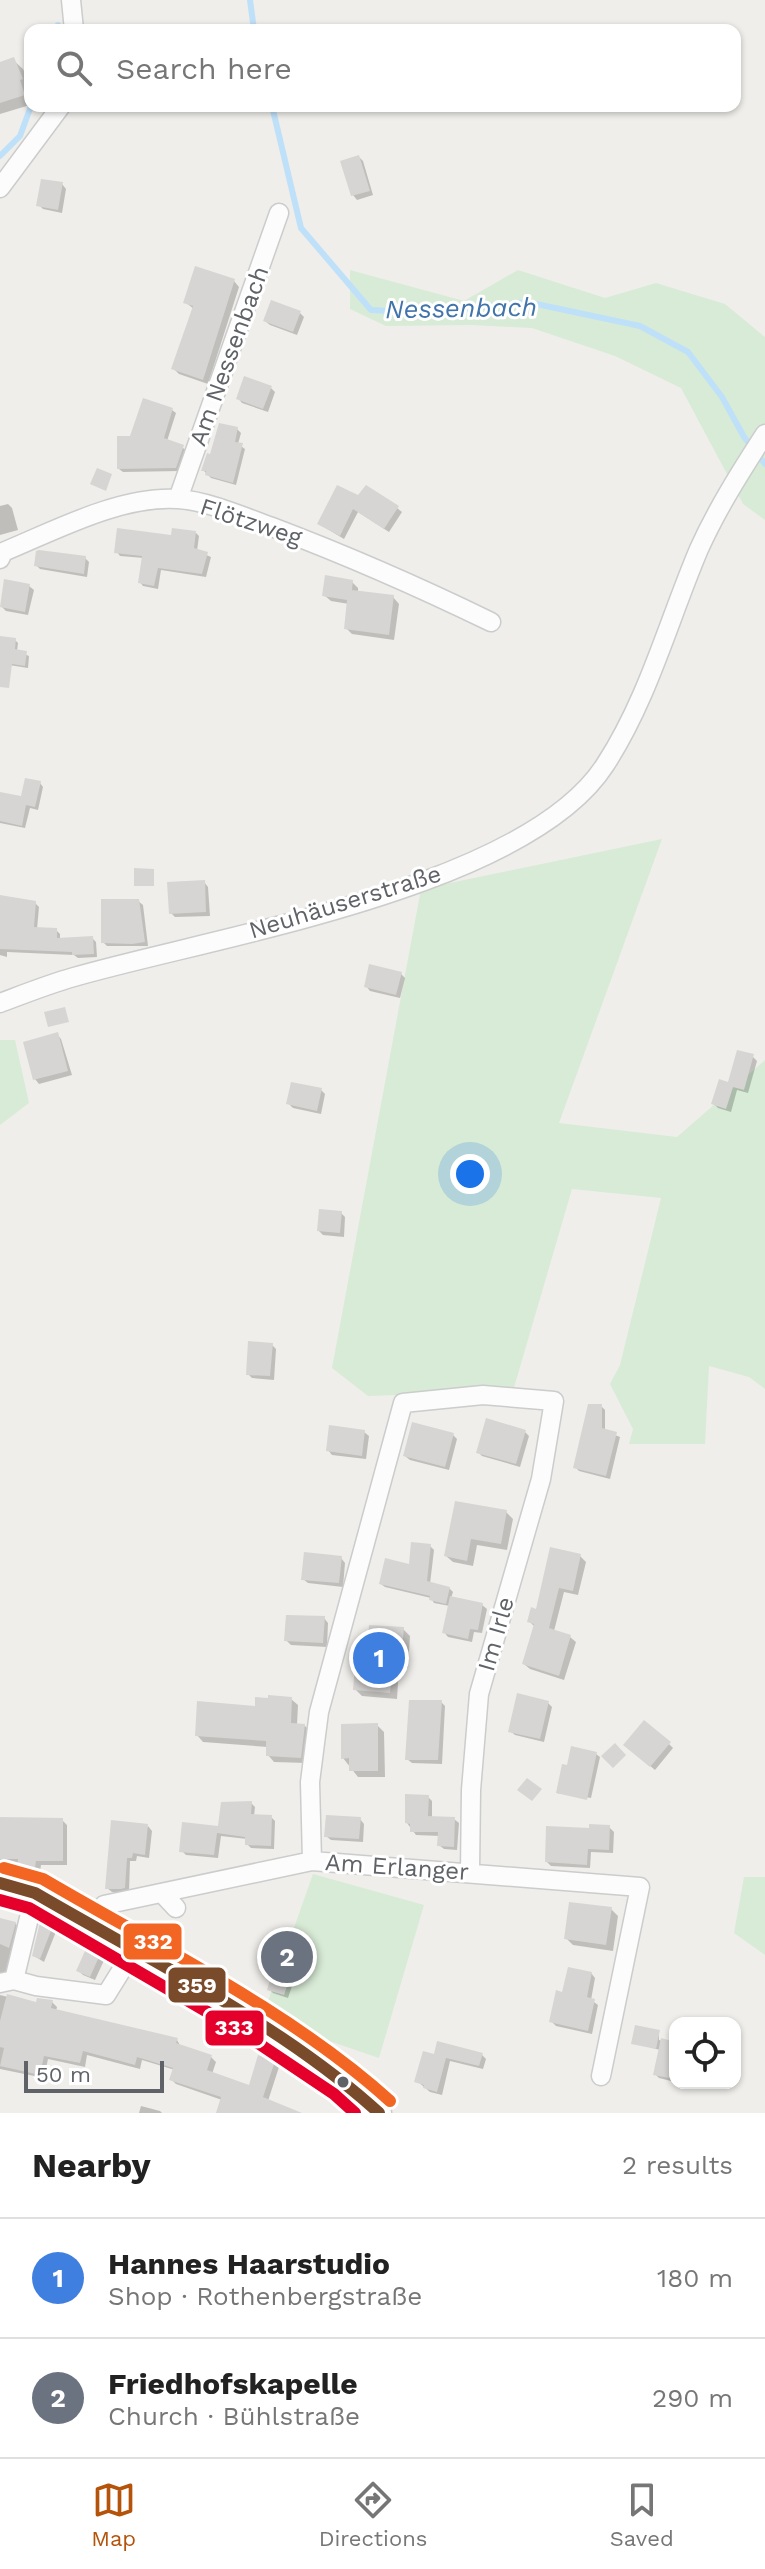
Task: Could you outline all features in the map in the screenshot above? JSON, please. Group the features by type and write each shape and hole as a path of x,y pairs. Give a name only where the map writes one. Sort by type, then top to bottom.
{"street":[{"path":"71,0 74,24"},
{"path":"0,188 57,112"},
{"name":"Am Nessenbach","path":"178,499 279,213"},
{"name":"Neuhäuserstraße","path":"0,1003 72,977 302,919 405,887 516,841 571,803 603,768 635,714 700,547 765,434"},
{"name":"Flötzweg","path":"1,555 85,518 139,503 178,499 234,513 315,544 491,622"},
{"name":"Im Irle","path":"312,1861 310,1782 319,1712 403,1403 483,1395 554,1401 541,1479 479,1694 471,1790 470,1872"},
{"name":"Am Erlanger","path":"90,1925 104,1905 312,1861 640,1887 601,2076"},
{"path":"0,1883 35,1893 248,2017 344,2081 379,2113"},
{"path":"35,1893 7,1981 106,1995 134,1950"},
{"path":"162,1893 176,1908"}],"green space":[{"path":"350,270 464,301 518,270 605,298 656,283 725,304 765,337 765,520 743,504 681,388 615,356 532,328 386,326 350,309"},
{"path":"662,839 559,1123 677,1137 765,1060 765,1389 749,1377 709,1366 705,1444 629,1444 633,1429 610,1384 620,1365 661,1198 572,1189 513,1391 368,1396 332,1368 421,889"},
{"path":"0,1040 15,1040 29,1103 0,1125"},
{"path":"313,1874 424,1905 379,2058 291,2028 267,2004"},
{"path":"744,1877 765,1877 765,1955 734,1933"}],"building":[{"path":"14,57 23,79 20,80 24,95 0,103 0,62"},
{"path":"359,155 370,191 351,196 340,161"},
{"path":"41,179 63,182 58,210 36,206"},
{"path":"195,266 235,279 203,380 171,369 193,306 183,303"},
{"path":"271,300 301,311 293,332 263,321"},
{"path":"244,376 272,386 263,409 236,399"},
{"path":"143,398 173,408 164,438 184,445 176,468 117,469 117,436 130,436"},
{"path":"219,423 238,427 235,442 243,443 233,483 201,471 207,453 210,454"},
{"path":"97,468 112,474 106,491 90,484"},
{"path":"337,485 358,495 366,485 399,506 384,529 353,509 340,536 317,524"},
{"path":"117,528 171,535 172,528 196,531 194,548 208,552 202,574 158,568 154,586 138,583 142,556 114,553"},
{"path":"36,551 86,556 84,574 34,566"},
{"path":"325,575 353,580 352,590 394,595 389,635 344,629 347,600 322,596"},
{"path":"4,579 30,584 25,612 0,607"},
{"path":"0,636 16,638 15,649 27,651 25,666 12,664 9,688 0,687"},
{"path":"25,778 41,781 35,807 26,805 22,826 0,821 0,792 21,796"},
{"path":"134,868 154,869 154,886 134,886"},
{"path":"205,880 206,912 169,914 167,882"},
{"path":"0,895 36,901 34,927 57,928 57,938 93,936 94,954 0,949"},
{"path":"101,899 139,899 145,942 101,943"},
{"path":"369,964 402,972 396,995 364,987"},
{"path":"65,1007 69,1022 48,1027 44,1012"},
{"path":"58,1032 68,1071 33,1080 23,1042"},
{"path":"737,1050 754,1054 744,1090 733,1087 726,1109 711,1104 719,1079 728,1082"},
{"path":"291,1082 322,1088 317,1111 286,1104"},
{"path":"319,1209 342,1211 340,1233 317,1231"},
{"path":"248,1341 273,1343 270,1376 246,1375"},
{"path":"588,1404 602,1404 602,1428 617,1432 606,1476 573,1468"},
{"path":"486,1418 526,1430 516,1464 476,1453"},
{"path":"412,1422 454,1433 445,1467 403,1456"},
{"path":"329,1425 365,1430 362,1456 326,1451"},
{"path":"455,1501 507,1510 501,1544 471,1539 467,1561 444,1556"},
{"path":"411,1542 431,1544 427,1581 450,1587 446,1604 429,1600 430,1596 379,1584 385,1558 409,1564"},
{"path":"550,1547 581,1554 573,1591 559,1588 549,1628 571,1635 559,1676 522,1664 534,1624 527,1622 531,1607 536,1609"},
{"path":"304,1552 342,1556 339,1583 301,1580"},
{"path":"450,1596 483,1603 478,1630 470,1629 468,1639 442,1633"},
{"path":"286,1615 325,1616 323,1643 284,1641"},
{"path":"369,1625 404,1627 401,1662 393,1661 390,1693 353,1690 356,1654 367,1655"},
{"path":"517,1693 549,1701 540,1739 508,1732"},
{"path":"268,1695 292,1697 291,1723 305,1724 301,1758 266,1756 266,1741 195,1736 197,1701 255,1706 255,1697 268,1698"},
{"path":"409,1700 442,1700 438,1760 405,1760"},
{"path":"644,1720 671,1742 650,1767 623,1745"},
{"path":"378,1723 378,1771 349,1771 349,1758 341,1759 341,1724"},
{"path":"615,1743 626,1755 613,1768 601,1756"},
{"path":"571,1746 597,1752 587,1800 556,1793 562,1764 567,1765"},
{"path":"527,1778 542,1789 532,1801 517,1790"},
{"path":"405,1794 429,1795 428,1816 455,1817 454,1847 437,1846 438,1832 410,1832 410,1824 405,1823"},
{"path":"252,1801 251,1814 272,1815 271,1846 245,1845 245,1837 217,1833 214,1855 179,1852 182,1822 218,1826 221,1802"},
{"path":"326,1815 361,1817 359,1839 324,1837"},
{"path":"0,1817 63,1818 63,1861 36,1861 34,1874 17,1872 18,1859 0,1859"},
{"path":"111,1820 148,1824 145,1855 133,1853 132,1858 127,1858 125,1888 121,1889 105,1889"},
{"path":"589,1824 610,1825 609,1850 588,1849 587,1865 545,1862 546,1826 589,1828"},
{"path":"569,1902 612,1907 606,1945 564,1939"},
{"path":"0,1918 16,1922 9,1948 0,1944"},
{"path":"41,1918 54,1923 40,1959 32,1956"},
{"path":"283,1938 301,1944 284,1995 267,1990"},
{"path":"89,1942 102,1950 90,1977 76,1971"},
{"path":"568,1967 592,1972 587,1997 595,1999 588,2031 549,2022 556,1990 562,1992"},
{"path":"7,1994 36,2002 37,1998 53,2000 51,2008 178,2038 176,2043 212,2055 207,2070 249,2085 258,2055 275,2061 263,2097 302,2113 216,2113 221,2097 169,2080 173,2068 137,2057 135,2065 83,2051 80,2063 44,2056 40,2075 0,2066 4,2048 0,2047 0,2021"},
{"path":"635,2025 660,2030 656,2049 631,2044"},
{"path":"661,2038 669,2040 669,2078 653,2075"},
{"path":"437,2041 483,2053 479,2066 446,2058 437,2092 414,2082 423,2051 434,2054"}],"waterway":[{"name":"Nessenbach","path":"250,0 253,24"},
{"path":"0,156 20,136 29,112"},
{"name":"Nessenbach","path":"273,112 301,228 371,310 428,313 527,302 640,326 688,352 722,397 744,437 765,464"}],"transit line":[{"name":"332","path":"4,1868 43,1879 267,2009 352,2069 390,2101"},
{"name":"359","path":"0,1883 35,1893 258,2022 341,2081 379,2113"},
{"name":"333","path":"0,1900 29,1908 240,2031 334,2094 355,2113"}],"place":[{"name":"Hannes Haarstudio","path":"379,1658"},
{"name":"Friedhofskapelle","path":"287,1957"}]}
